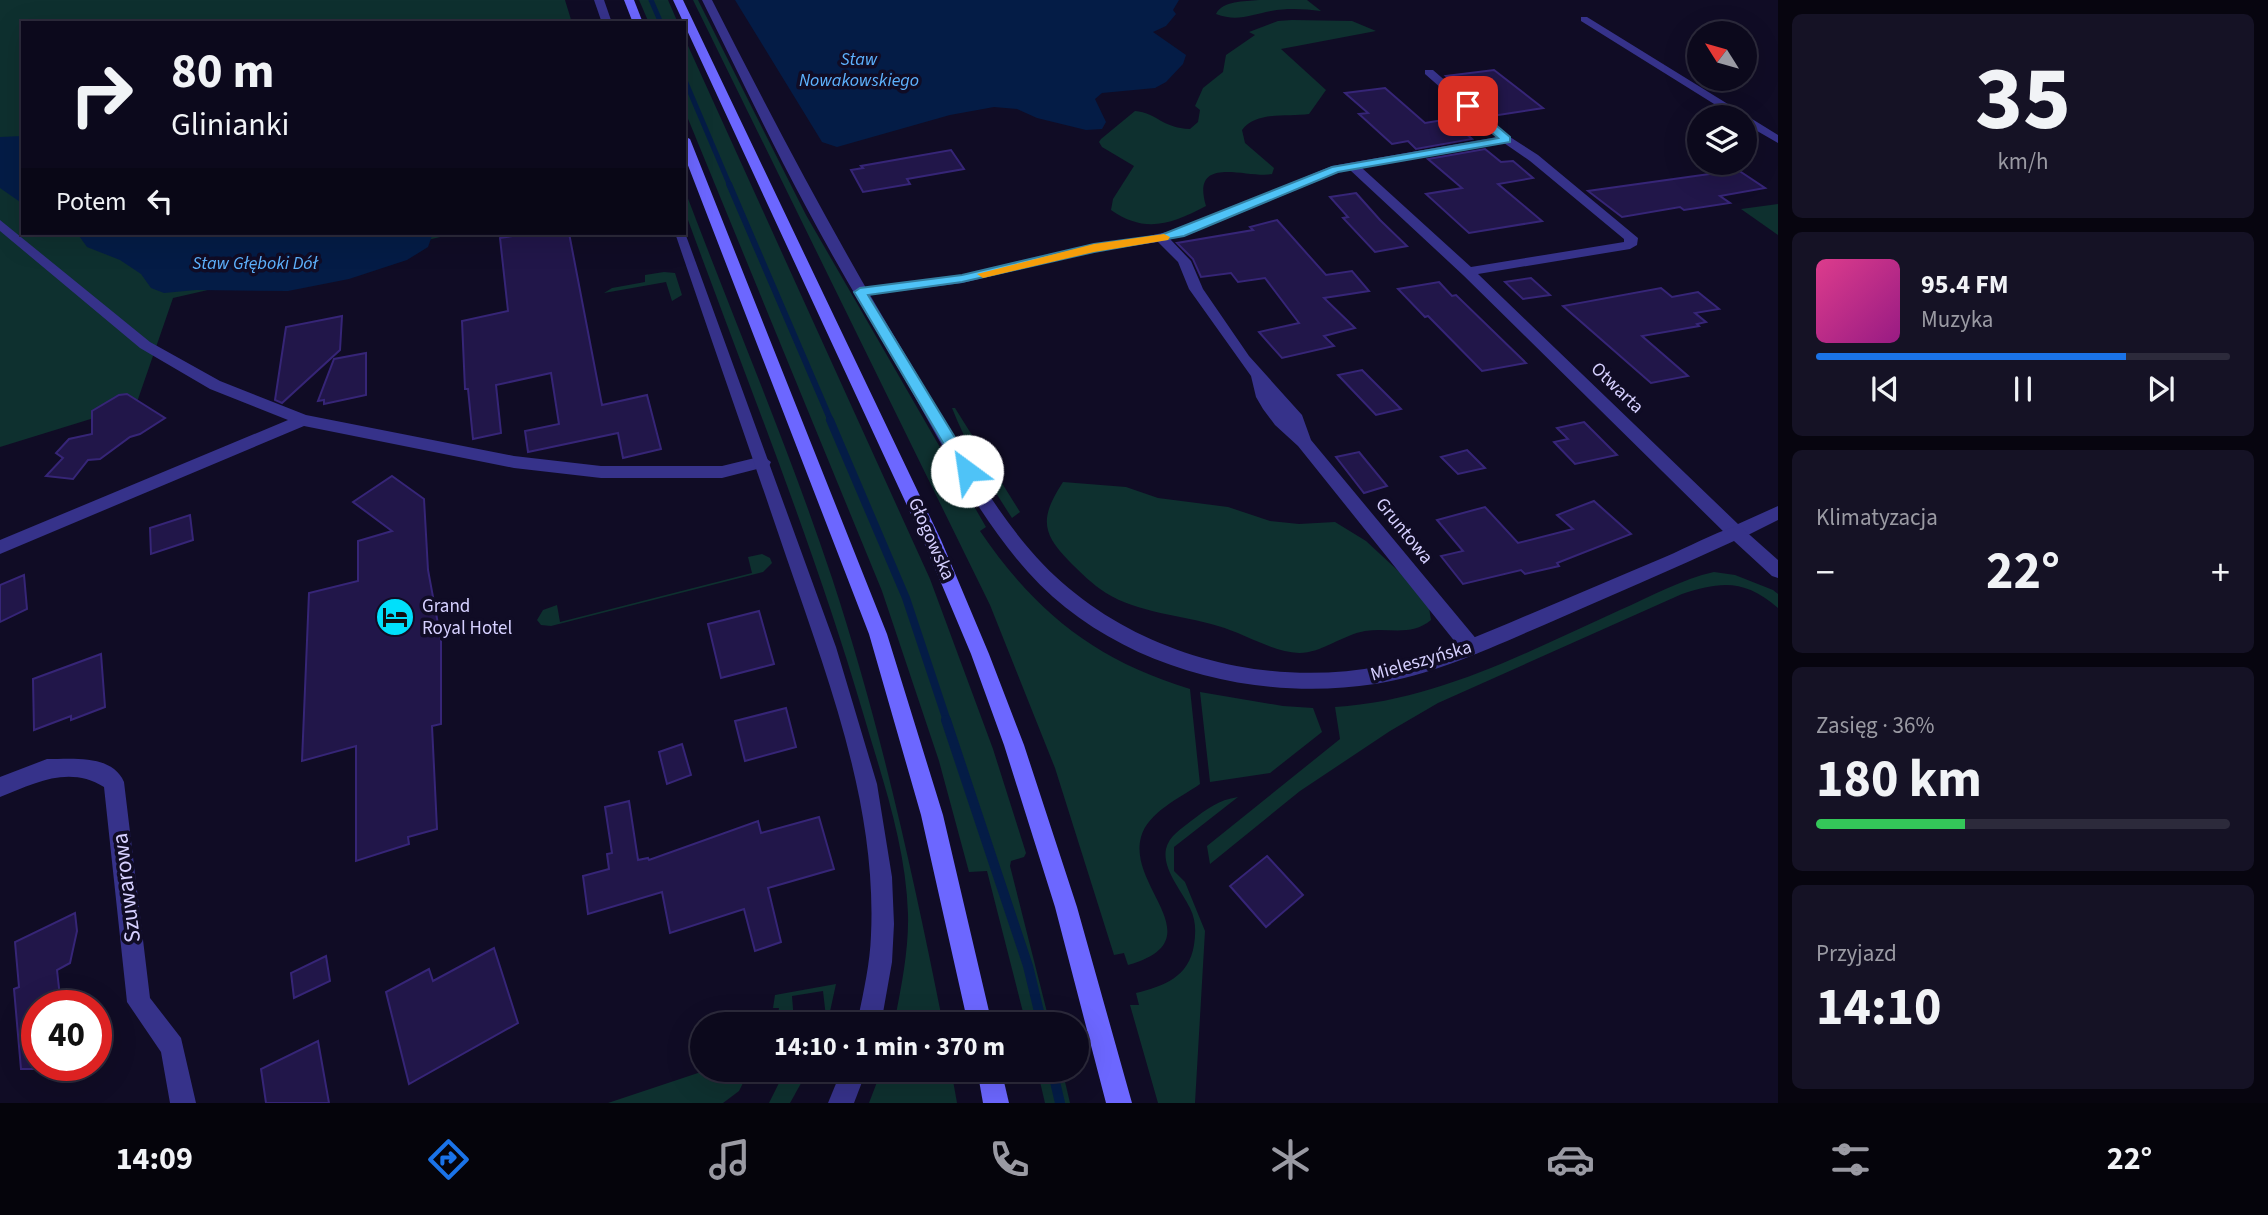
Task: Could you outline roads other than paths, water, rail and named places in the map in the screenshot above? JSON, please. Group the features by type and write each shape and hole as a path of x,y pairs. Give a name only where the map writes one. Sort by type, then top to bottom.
{"main road":[{"path":"629,0 637,21"},
{"name":"Głogowska","path":"678,0 932,540 972,634 1014,745 1066,907 1119,1103"},
{"path":"686,144 878,634 932,815 977,1012"},
{"path":"992,1082 996,1103"}],"street":[{"path":"599,0 606,21"},
{"path":"707,0 820,221 860,292 962,279 1094,248 1162,238 1336,169 1506,139"},
{"path":"1584,19 1722,105"},
{"path":"1429,72 1506,139 1534,158 1631,238 1630,245 1468,272"},
{"path":"1757,127 1778,140"},
{"name":"Otwarta","path":"1353,166 1468,272 1778,571"},
{"path":"0,224 145,345 215,385 303,420 514,462 601,472 722,472 763,462"},
{"path":"682,235 834,668 870,800 882,876 883,927 878,981 872,1012"},
{"name":"Gruntowa","path":"1162,238 1184,261 1196,289 1258,377 1281,398 1296,419 1304,442 1471,647"},
{"name":"Mieleszyńska","path":"860,292 994,515 1028,561 1061,593 1100,621 1163,653 1195,664 1268,680 1344,681 1382,675 1471,647 1736,533 1778,512"},
{"path":"0,547 303,420"},
{"name":"Szuwarowa","path":"0,787 47,768 93,769 114,782 139,1002 172,1046 183,1103"},
{"path":"841,1103 850,1082"}],"water":[{"name":"Staw Nowakowskiego","path":"735,0 1179,0 1173,10 1176,14 1166,26 1153,32 1186,55 1183,64 1166,82 1155,88 1102,93 1095,99 1106,122 1102,129 1086,130 1037,118 1017,109 994,107 950,115 837,147 822,142"},
{"path":"21,136 21,203 0,188 0,137"},
{"name":"Staw Głęboki Dół","path":"78,235 432,235 428,247 407,260 349,279 288,291 196,290 164,293 151,288 141,274 120,260 87,247"}],"waterway":[{"path":"651,0 660,21"},
{"path":"686,83 730,186"},
{"path":"729,184 831,421"},
{"path":"830,420 906,598 947,721"},
{"path":"946,720 1028,966 1039,1012"},
{"path":"1055,1082 1060,1103"}],"place":[{"name":"Grand Royal Hotel","path":"395,617"}]}
